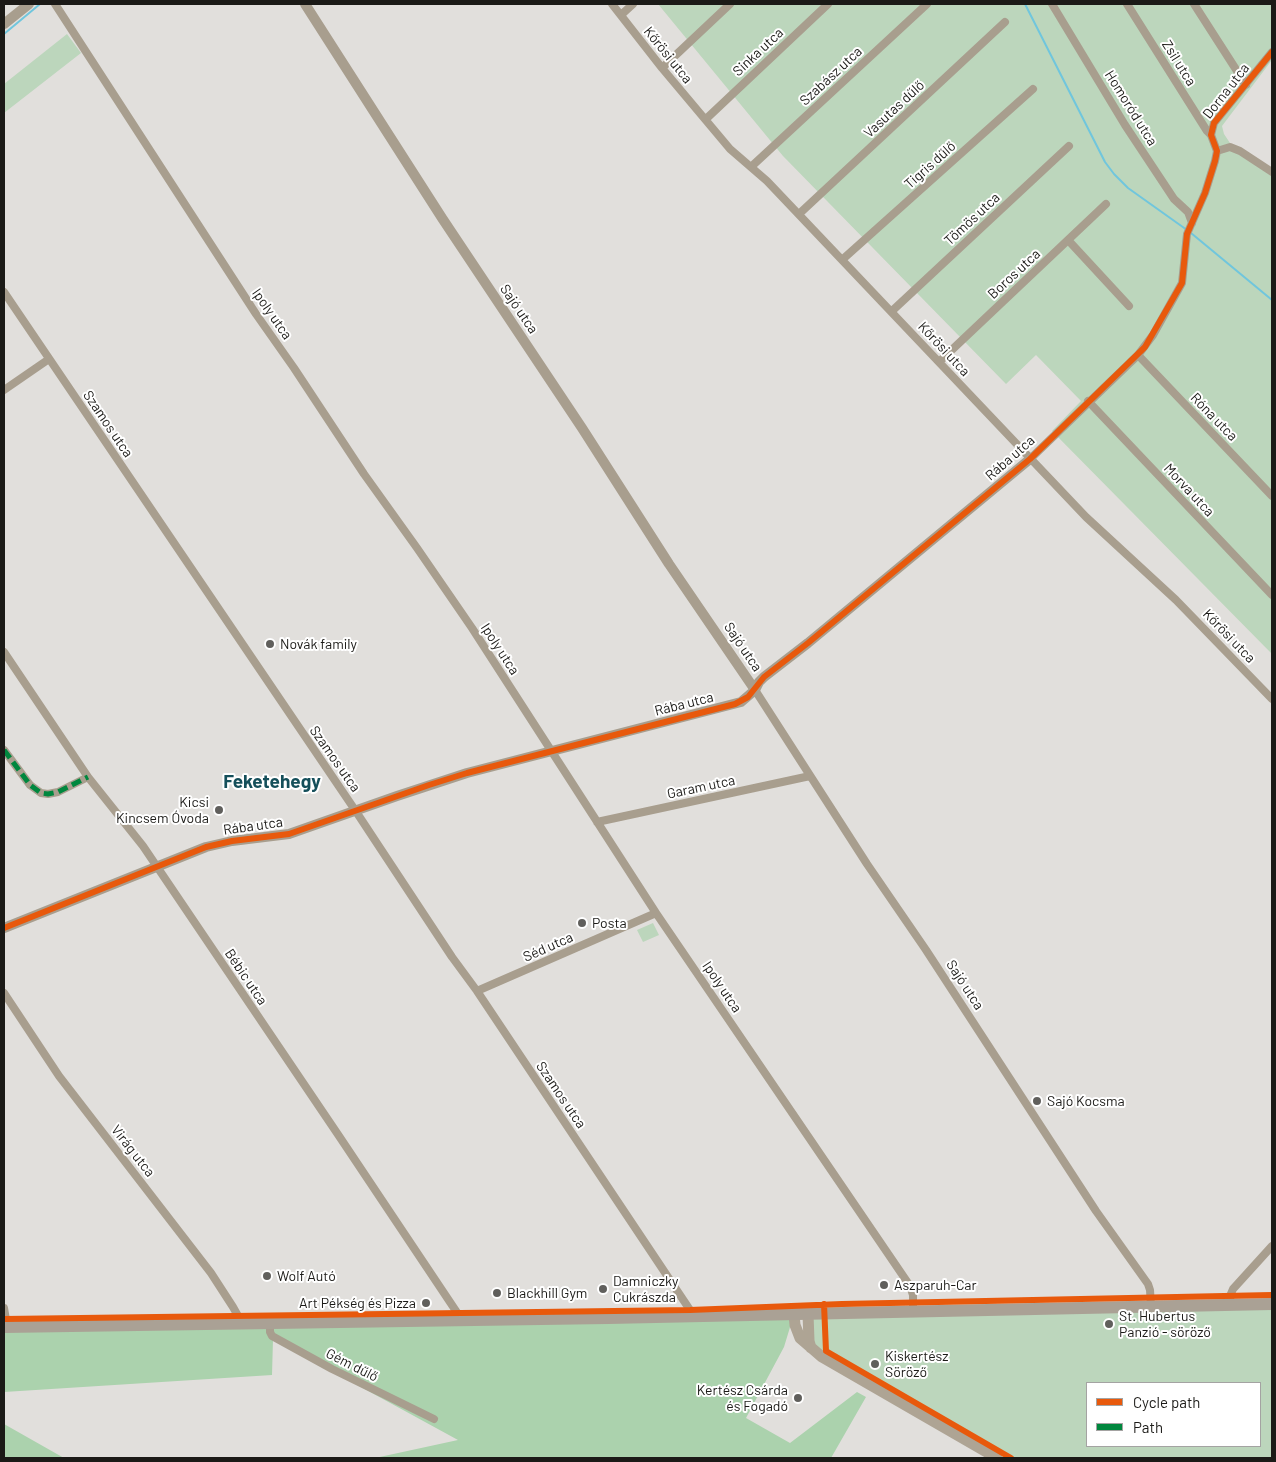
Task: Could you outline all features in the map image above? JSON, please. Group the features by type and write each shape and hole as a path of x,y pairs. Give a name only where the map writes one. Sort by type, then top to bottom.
{"main road":[{"path":"6,1326 808,1314 1272,1304"},
{"path":"794,1314 797,1331 805,1344 822,1357 997,1458"},
{"path":"808,1314 811,1348"}],"street":[{"path":"4,24 29,4"},
{"name":"Ipoly utca","path":"55,4 256,314 300,376 364,474 472,628 656,912 910,1286 913,1295 913,1312"},
{"name":"Sajó utca","path":"305,4 431,202 577,420 669,564 755,690 866,864 926,950 1096,1210 1148,1284 1152,1306"},
{"name":"Kőrösi utca","path":"612,4 662,68 730,149 752,166 800,214 1086,517 1190,613 1272,699"},
{"path":"621,15 632,4"},
{"path":"662,68 730,4"},
{"name":"Sinka utca","path":"706,119 828,4"},
{"name":"Szabász utca","path":"752,166 927,4"},
{"name":"Homoród utca","path":"1052,4 1124,125 1174,199 1188,212 1189,228"},
{"name":"Zsil utca","path":"1127,4 1206,131 1211,135"},
{"path":"1194,4 1246,85"},
{"name":"Vasutas dűlő","path":"800,214 1005,22"},
{"name":"Dorna utca","path":"1189,228 1211,177 1216,151 1211,135 1214,123 1272,52"},
{"name":"Tigris dűlő","path":"843,259 1033,89"},
{"name":"Tömös utca","path":"892,311 1070,146"},
{"path":"1216,151 1230,148 1240,151 1272,172"},
{"name":"Boros utca","path":"939,362 1106,204"},
{"name":"Rába utca","path":"4,928 184,855 219,843 289,834 438,782 735,704 748,697 764,677 816,637 1030,459 1088,401 1138,355 1154,335 1182,283 1189,228"},
{"path":"1068,240 1130,306"},
{"name":"Szamos utca","path":"4,292 355,810 452,957 477,991 690,1310 692,1316"},
{"name":"Róna utca","path":"1138,355 1272,496"},
{"path":"4,390 49,359"},
{"name":"Morva utca","path":"1088,401 1272,595"},
{"name":"Bébic utca","path":"4,652 88,777 143,846 462,1320"},
{"path":"4,750 30,785 41,793 58,792 88,777"},
{"name":"Garam utca","path":"597,822 810,776"},
{"name":"Séd utca","path":"477,991 656,912"},
{"name":"Virág utca","path":"4,993 59,1076 211,1273 242,1323"},
{"path":"1230,1305 1230,1296 1233,1289 1272,1246"},
{"path":"4,1308 6,1326"},
{"name":"Gém dűlő","path":"270,1323 270,1332 279,1340 332,1369 434,1419"}],"green space":[{"path":"658,4 1272,4 1272,60 1222,126 1224,134 1236,152 1272,176 1272,654 1052,431 1081,401 1036,355 1006,384 783,156"},
{"path":"67,34 81,53 4,113 4,84"},
{"path":"653,923 659,935 643,942 637,930"},
{"path":"1272,1304 1272,1458 997,1458 815,1352 808,1314"},
{"path":"794,1314 784,1347 746,1418 790,1443 857,1392 866,1397 831,1458 375,1458 458,1440 273,1339 272,1375 4,1392 4,1327"},
{"path":"4,1424 64,1458 4,1458"}],"waterway":[{"path":"4,34 40,4"},
{"path":"1025,4 1105,162 1128,188 1187,230"},
{"path":"1191,233 1272,300"}],"marked path":[{"path":"4,750 30,785 41,793 58,792 88,777"}],"cycle path":[{"path":"4,928 206,847 232,841 289,834 467,773 735,704 748,697 764,677 808,643 1030,459 1145,347 1182,283 1187,234 1205,193 1215,161 1217,151 1211,135 1214,123 1272,52"},
{"path":"4,1319 690,1310 842,1304 1272,1295"},
{"path":"824,1304 826,1351 1011,1458"}],"place":[{"name":"Novák family","path":"270,644"},
{"name":"Kicsi Kincsem Óvoda","path":"219,810"},
{"name":"Posta","path":"582,923"},
{"name":"Sajó Kocsma","path":"1037,1101"},
{"name":"Wolf Autó","path":"267,1276"},
{"name":"Aszparuh-Car","path":"884,1285"},
{"name":"Damniczky Cukrászda","path":"603,1289"},
{"name":"Blackhill Gym","path":"497,1293"},
{"name":"Art Pékség és Pizza","path":"426,1303"},
{"name":"St. Hubertus Panzió - söröző","path":"1109,1324"},
{"name":"Kiskertész Söröző","path":"875,1364"},
{"name":"Kertész Csárda és Fogadó","path":"798,1398"}],"district":[{"name":"Feketehegy","path":"272,782"}]}
